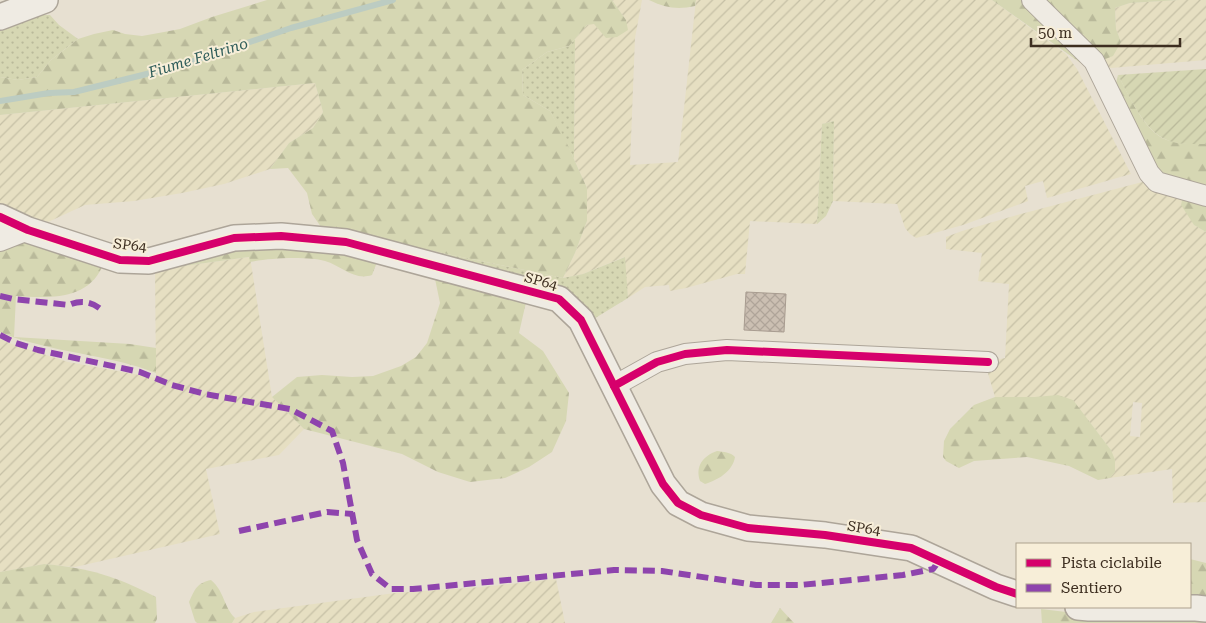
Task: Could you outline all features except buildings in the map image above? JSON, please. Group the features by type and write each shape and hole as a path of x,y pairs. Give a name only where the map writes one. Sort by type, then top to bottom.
{"street":[{"path":"0,17 45,0"},
{"path":"1032,0 1094,61 1149,173 1157,182 1206,196"},
{"name":"SP64","path":"0,217 28,230 120,260 149,261 234,238 281,236 346,242 559,299 581,320 663,484 678,503 700,515 748,528 825,535 911,548 996,587 1016,594"},
{"path":"0,240 28,230"},
{"path":"614,386 656,362 685,354 726,350 988,362"},
{"path":"1089,608 1206,609"}],"shaded area":[{"path":"612,0 642,0 635,38 630,165 678,162 696,0 992,0 1066,54 1077,69 1131,174 1047,198 1043,181 1025,186 1028,201 963,225 916,238 905,228 897,204 833,201 834,121 822,124 817,224 750,221 745,274 737,274 670,291 669,285 645,287 628,298 624,257 583,274 563,278 587,221 587,188 574,159 575,39 587,25 594,23 599,30 626,20"},
{"path":"1206,0 1206,60 1111,68 1097,62 1121,42 1116,29 1115,8 1130,3"},
{"path":"315,83 323,112 313,128 289,143 270,169 224,184 182,193 134,201 85,205 48,222 25,215 0,204 0,115"},
{"path":"1146,181 1183,196 1194,225 1206,232 1206,502 1173,503 1172,469 1110,478 1115,471 1111,450 1088,420 1035,397 995,397 987,370 995,360 1005,358 1009,284 978,281 982,253 946,249 946,237 1017,215","holes":["1133,402 1142,403 1140,437 1130,436"]},
{"path":"250,257 272,397 304,429 279,455 206,469 220,534 75,567 44,564 0,572 0,338 9,343 68,362 156,378 155,270"},
{"path":"556,579 565,623 232,623 235,618 254,612 395,593 483,587"}],"green space":[{"path":"267,0 612,0 626,20 628,30 617,37 606,38 594,24 587,25 569,46 547,52 522,70 523,95 550,111 587,188 587,221 563,278 370,238 328,237 312,214 307,193 288,168 270,169 289,143 313,128 323,112 315,83 0,115 0,77 18,80 37,77 51,60 78,39 113,30 142,36 180,29"},
{"path":"649,0 696,0 695,6 677,8 661,5"},
{"path":"992,0 1180,0 1130,3 1115,8 1116,29 1121,42 1113,56 1098,62 1082,64"},
{"path":"40,15 50,15 59,25 78,39 51,60 37,77 18,80 0,77 0,31"},
{"path":"575,39 574,159 550,111 523,95 522,70 547,52 569,46"},
{"path":"1206,69 1206,144 1176,143 1167,140 1151,129 1138,112 1118,75"},
{"path":"1118,75 1144,121 1159,136 1167,140 1186,144 1206,144 1206,232 1194,225 1181,205 1183,196 1152,168 1113,95"},
{"path":"834,121 833,201 826,216 817,224 822,124"},
{"path":"29,235 102,267 87,286 76,292 53,297 16,296 14,337 130,344 156,348 156,373 109,359 29,342 10,336 0,332 0,246"},
{"path":"278,236 377,262 372,275 366,276 354,275 325,261 298,258 267,259 250,262 249,257 155,270"},
{"path":"370,238 563,278 583,274 625,257 628,298 592,320"},
{"path":"434,274 527,298 519,333 543,351 569,393 566,421 552,452 529,467 505,478 470,482 438,472 402,454 304,429 272,397 297,377 322,375 373,376 401,366 416,357 427,343 440,303"},
{"path":"1058,395 1073,400 1111,450 1115,460 1115,472 1110,478 1098,480 1069,466 1027,457 974,461 959,468 946,461 943,457 944,441 950,429 974,405 995,397"},
{"path":"717,451 733,455 735,457 734,462 728,471 705,484 700,481 699,466 704,459"},
{"path":"1191,559 1206,563 1206,598 1191,597"},
{"path":"44,564 102,574 156,597 157,619 155,623 0,623 0,572"},
{"path":"211,580 219,589 228,609 235,618 232,623 197,623 195,621 189,602 197,587"},
{"path":"780,608 794,623 771,623"},
{"path":"1041,609 1083,614 1206,616 1206,623 1042,623"}],"waterway":[{"name":"Fiume Feltrino","path":"0,101 49,93 74,92 179,66 291,28 393,0"}],"marked path":[{"path":"0,296 69,305 88,302 104,312"},
{"path":"0,335 16,343 38,350 140,372 172,385 205,394 290,409 332,431 343,463 357,540 372,574 391,589 413,589 614,570 662,571 756,585 800,585 903,575 933,569 939,561"},
{"path":"239,531 327,512 353,514"}],"cycle path":[{"path":"0,217 28,230 120,260 149,261 234,238 281,236 346,242 559,299 581,320 663,484 678,503 701,515 748,528 825,535 911,548 996,587 1016,594"},
{"path":"614,386 657,362 685,354 727,350 988,362"}]}
